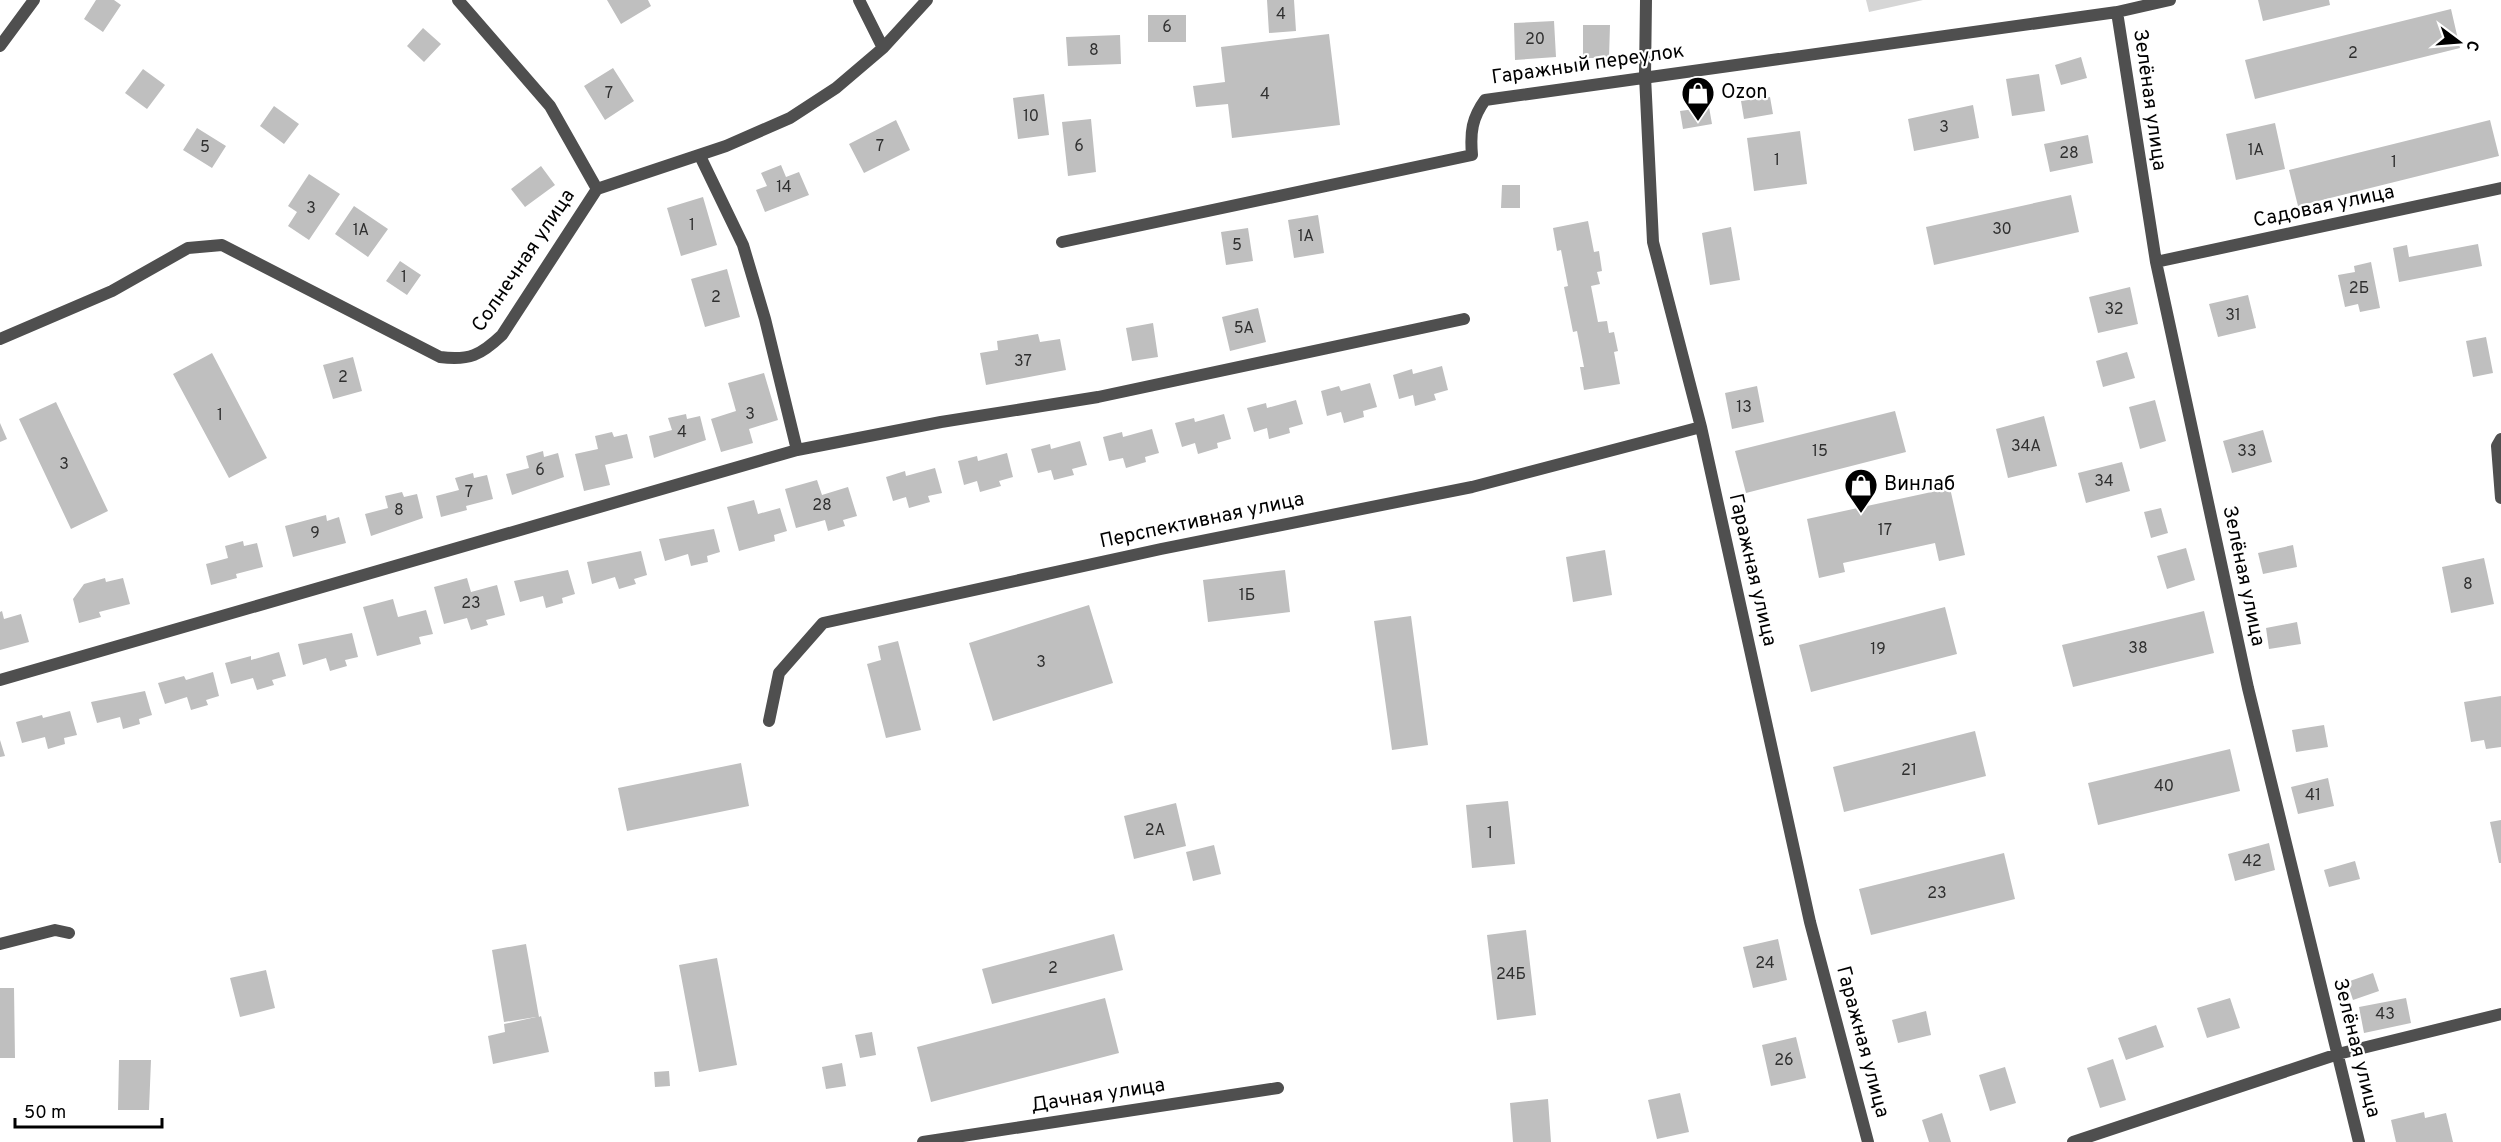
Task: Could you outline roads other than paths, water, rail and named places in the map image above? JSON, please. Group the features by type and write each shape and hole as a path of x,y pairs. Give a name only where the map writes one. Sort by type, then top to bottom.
{"street":[{"path":"0,46 34,0"},
{"path":"458,0 550,106 597,189"},
{"path":"860,0 883,48"},
{"name":"Солнечная улица","path":"0,339 112,291 188,248 222,245 440,357 461,360 488,349 502,335 597,189 700,156 790,118 836,88 883,48 927,0"},
{"name":"Гаражная улица","path":"1646,0 1645,76 1653,242 1701,427 1810,921 1868,1142"},
{"name":"Гаражный переулок","path":"1062,242 1472,155 1470,132 1475,114 1485,100 2117,12 2170,0"},
{"name":"Зелёная улица","path":"2117,12 2156,262 2247,688 2359,1142"},
{"path":"700,156 744,245 797,450"},
{"name":"Садовая улица","path":"2156,262 2501,188"},
{"path":"0,680 797,450 941,422 1098,397 1464,319"},
{"name":"Перспективная улица","path":"769,721 779,673 824,623 1161,549 1472,487 1701,427"},
{"path":"2501,439 2497,447 2501,498"},
{"path":"0,944 55,930 69,933"},
{"path":"2073,1142 2338,1054 2501,1014"},
{"name":"Дачная улица","path":"923,1142 1278,1088"}],"place":[{"name":"Ozon","path":"1698,122"},
{"name":"Винлаб","path":"1861,514"}]}
